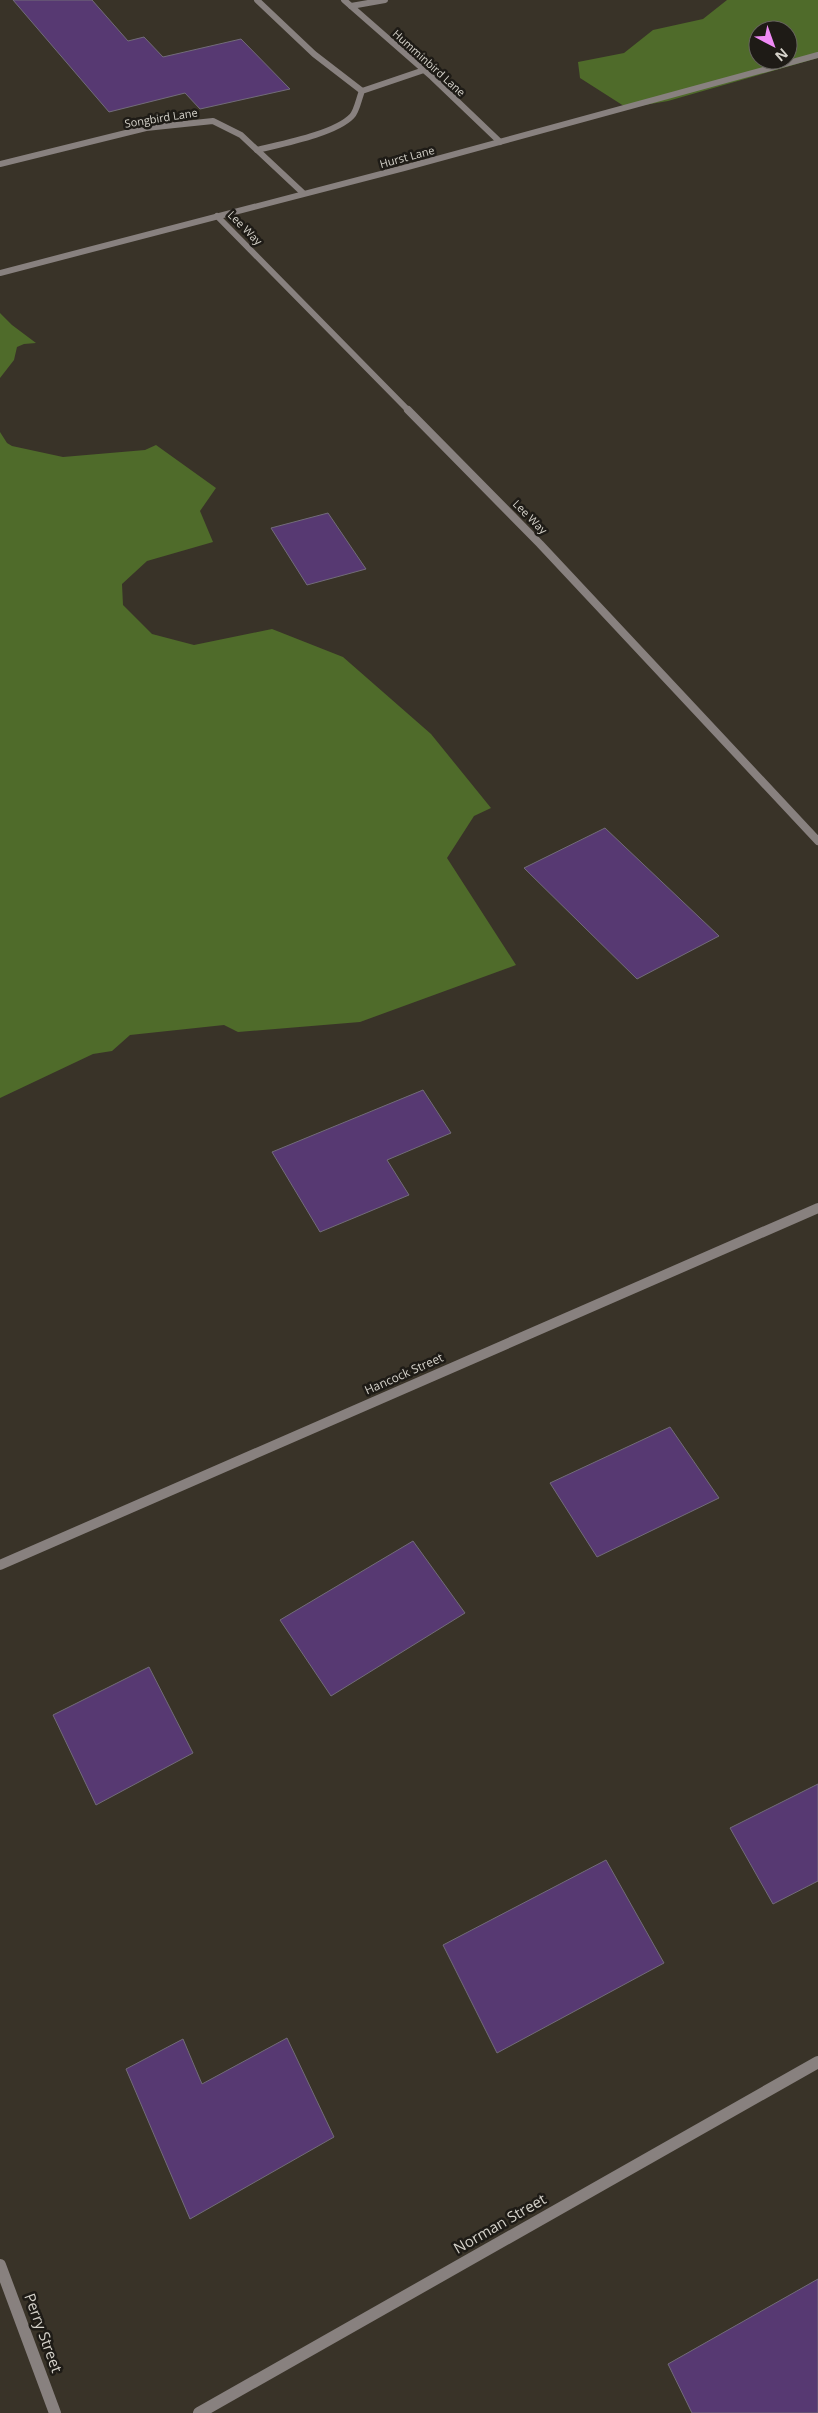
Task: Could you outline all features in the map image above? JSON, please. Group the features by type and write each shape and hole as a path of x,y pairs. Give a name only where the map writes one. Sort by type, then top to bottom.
{"street":[{"path":"257,0 314,54 362,91"},
{"name":"Humminbird Lane","path":"344,0 424,70 500,142"},
{"path":"350,6 385,0"},
{"name":"Hurst Lane","path":"0,273 500,142 818,55"},
{"path":"257,150 308,138 330,129 352,116 362,91 424,70"},
{"name":"Songbird Lane","path":"0,164 146,128 213,121 241,135 302,193"},
{"name":"Lee Way","path":"217,216 540,544 818,841"},
{"name":"Hancock Street","path":"0,1565 818,1208"},
{"name":"Norman Street","path":"199,2413 818,2062"},
{"name":"Perry Street","path":"0,2265 55,2413"}],"green space":[{"path":"727,0 818,0 818,58 798,64 798,20 748,20 748,70 776,70 668,101 627,108 580,78 578,62 624,53 653,30 703,19"},
{"path":"0,313 12,325 36,343 17,347 14,360 0,378"},
{"path":"0,432 7,443 12,446 63,457 145,450 156,445 216,488 200,511 213,542 147,561 122,584 123,605 152,634 194,645 272,629 343,657 431,734 491,808 474,816 447,858 516,965 360,1022 238,1032 224,1025 130,1035 112,1051 93,1054 0,1098"}],"building":[{"path":"13,0 92,0 128,41 144,37 163,57 241,39 290,89 200,109 185,93 109,112"},
{"path":"328,513 366,569 307,585 271,528"},
{"path":"605,828 719,936 637,979 524,868"},
{"path":"423,1090 451,1133 387,1160 409,1195 320,1232 272,1152"},
{"path":"670,1427 719,1498 597,1557 550,1483"},
{"path":"413,1541 465,1613 331,1696 280,1620"},
{"path":"149,1667 193,1753 96,1805 53,1715"},
{"path":"818,1784 818,1881 773,1904 730,1828"},
{"path":"606,1860 664,1963 497,2053 443,1945"},
{"path":"287,2038 334,2137 190,2219 126,2069 183,2039 202,2084"},
{"path":"818,2279 818,2413 692,2413 668,2364"}]}
